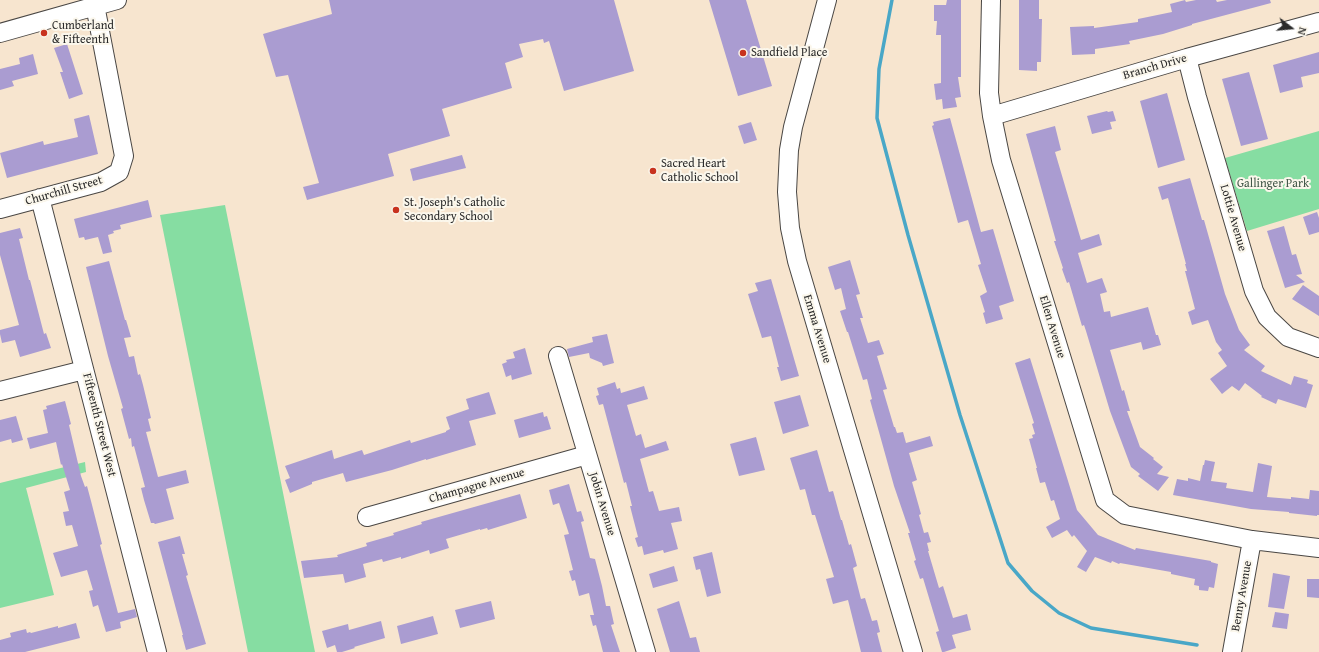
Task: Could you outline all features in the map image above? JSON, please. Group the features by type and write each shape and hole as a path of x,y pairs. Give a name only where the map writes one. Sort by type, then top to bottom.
{"street":[{"path":"0,33 95,3 117,0"},
{"name":"Emma Avenue","path":"827,0 793,127 789,150 787,192 788,215 796,256 913,652"},
{"name":"Ellen Avenue","path":"991,0 989,93 1001,160 1105,500 1125,515 1252,540 1319,548"},
{"name":"Churchill Street","path":"0,208 101,182 119,172 124,156 95,3"},
{"name":"Branch Drive","path":"992,116 1187,58 1319,22"},
{"name":"Lottie Avenue","path":"1187,58 1254,291 1267,317 1288,337 1319,348"},
{"name":"Fifteenth Street West","path":"40,198 153,651"},
{"name":"Jobin Avenue","path":"558,356 646,652"},
{"path":"0,391 84,370"},
{"name":"Champagne Avenue","path":"367,517 587,455"},
{"name":"Benny Avenue","path":"1232,652 1252,540"}],"green space":[{"name":"Gallinger Park","path":"1319,131 1319,209 1247,231 1225,158"},
{"path":"225,205 315,652 248,652 160,215"},
{"path":"85,462 86,472 26,488 54,595 0,608 0,483"}],"building":[{"path":"329,0 614,0 634,71 564,91 549,41 544,43 543,39 519,44 523,57 505,63 512,88 442,109 450,136 388,154 394,176 307,200 303,187 319,183 288,75 276,77 263,34 332,14"},
{"name":"Sandfield Place","path":"709,0 746,0 772,86 738,96"},
{"path":"947,0 961,0 961,77 958,77 961,97 955,98 957,107 943,109 942,99 936,100 934,84 941,83 941,35 936,35 937,21 934,21 934,5 946,5"},
{"path":"1019,0 1039,0 1039,19 1042,19 1041,62 1037,62 1037,71 1019,70"},
{"path":"1185,0 1186,2 1196,0 1216,0 1217,2 1227,0 1270,0 1271,3 1192,24 1163,34 1129,41 1130,44 1095,49 1095,54 1072,55 1070,27 1094,26 1094,28 1138,22 1138,19 1172,12 1170,4"},
{"path":"67,44 83,94 69,99 60,72 63,72 54,48"},
{"path":"1319,52 1319,73 1301,77 1303,87 1280,93 1273,65"},
{"path":"33,54 38,74 12,81 14,86 0,90 0,69 20,64 19,58"},
{"path":"1249,72 1268,139 1241,146 1222,79"},
{"path":"1167,93 1185,160 1158,168 1140,101"},
{"path":"1113,111 1116,121 1110,122 1112,129 1092,134 1087,116"},
{"path":"89,115 98,154 7,178 0,153 43,141 44,145 78,137 74,119"},
{"path":"950,118 981,232 993,229 1014,301 999,306 1003,319 986,324 983,313 985,312 980,296 987,292 978,265 981,264 968,220 958,223 932,126 934,125 933,122"},
{"path":"751,122 757,140 744,144 738,126"},
{"path":"1055,126 1061,150 1055,152 1081,240 1099,234 1102,245 1078,253 1087,283 1102,278 1107,292 1100,294 1104,312 1110,311 1111,317 1148,307 1156,335 1158,335 1161,345 1143,350 1141,342 1110,350 1122,391 1124,390 1130,411 1127,411 1140,447 1163,467 1157,474 1169,477 1158,491 1138,476 1140,474 1131,467 1110,411 1086,331 1084,325 1082,326 1069,282 1067,283 1054,241 1056,241 1026,134"},
{"path":"462,155 466,168 413,181 410,169"},
{"path":"1190,178 1202,220 1204,220 1225,294 1239,330 1250,345 1244,350 1265,366 1261,371 1291,385 1294,376 1308,380 1307,383 1313,385 1306,408 1278,399 1276,404 1261,397 1262,396 1245,383 1239,391 1232,386 1222,394 1210,379 1227,366 1218,353 1222,350 1216,342 1208,320 1192,325 1188,312 1195,309 1185,271 1187,271 1186,264 1168,198 1162,200 1158,187"},
{"path":"148,200 152,217 120,225 121,229 113,231 114,233 108,235 112,252 103,254 98,237 85,240 84,237 79,238 74,219"},
{"path":"1317,212 1319,218 1319,232 1309,235 1303,217"},
{"path":"1284,226 1292,255 1296,254 1302,274 1296,275 1305,282 1285,288 1267,231"},
{"path":"20,228 23,238 19,239 29,280 44,334 46,333 51,348 20,357 15,340 2,343 0,334 0,330 19,325 0,255 0,233"},
{"path":"850,260 860,294 856,295 863,318 860,318 868,343 879,340 884,354 877,356 887,389 883,390 894,427 897,433 903,432 906,443 930,436 933,446 909,453 917,480 912,482 921,514 919,515 924,533 928,532 931,542 927,543 928,551 939,588 943,586 953,618 967,614 971,630 952,635 956,648 944,652 942,652 936,632 939,631 923,578 920,579 914,561 916,560 908,533 910,533 894,486 870,400 872,399 867,379 863,380 840,311 846,309 841,288 835,290 828,267"},
{"path":"109,261 131,337 124,338 129,357 134,356 151,418 148,419 151,431 146,432 158,477 186,470 189,483 166,489 174,519 155,524 151,523 144,500 141,488 145,487 134,446 132,447 131,438 129,439 121,409 123,408 108,356 86,267"},
{"path":"771,279 799,376 781,381 771,336 762,338 748,294 758,291 755,283"},
{"path":"1303,285 1319,296 1319,316 1292,299"},
{"path":"607,334 614,363 603,366 602,363 590,358 589,353 569,357 567,349 593,342 592,337"},
{"path":"525,348 532,374 512,380 511,375 506,377 502,364 507,362 506,360 515,358 513,352"},
{"path":"1030,358 1077,510 1098,535 1135,550 1136,548 1211,561 1218,564 1214,588 1209,587 1208,591 1199,590 1199,586 1194,585 1195,579 1171,574 1171,572 1119,564 1112,561 1111,563 1095,557 1086,572 1077,567 1087,551 1074,535 1072,537 1067,530 1052,538 1046,527 1060,519 1054,500 1051,501 1045,482 1040,483 1029,439 1033,438 1032,435 1035,434 1032,424 1034,423 1015,363"},
{"path":"615,382 617,389 620,388 621,393 644,386 648,399 627,405 636,436 641,434 645,448 666,441 669,450 640,459 649,492 653,491 659,511 679,507 682,521 671,523 678,549 664,553 663,550 644,555 642,546 638,547 635,538 638,537 630,506 632,506 626,482 624,483 603,404 599,405 596,396 599,395 597,388"},
{"path":"489,392 496,414 469,421 476,445 346,482 343,473 312,482 312,484 290,493 285,480 290,478 285,466 332,450 334,459 362,450 364,455 410,440 411,443 446,432 450,429 446,417 469,409 466,399"},
{"path":"800,395 809,426 783,434 774,402"},
{"path":"65,401 81,476 85,487 87,486 102,544 100,545 118,613 135,609 137,617 120,622 121,628 106,632 98,605 93,607 89,591 93,590 87,570 61,577 53,553 78,546 72,525 66,526 63,512 69,511 64,492 70,490 62,464 61,465 56,442 30,449 27,438 48,433 43,410 47,409 46,406"},
{"path":"543,412 544,417 547,416 551,429 519,438 514,420"},
{"path":"16,416 23,440 12,443 11,439 0,442 0,420"},
{"path":"756,437 765,470 739,476 730,444"},
{"path":"817,450 829,492 833,491 849,545 851,544 857,566 853,568 861,599 865,598 872,621 877,620 880,632 877,633 882,652 861,652 848,600 833,604 826,579 834,577 815,515 812,515 805,489 800,490 790,458"},
{"path":"1205,460 1215,462 1211,481 1227,483 1226,488 1253,492 1258,463 1272,466 1267,497 1309,499 1310,490 1319,491 1319,515 1251,509 1173,495 1177,479 1188,481 1188,478 1200,481"},
{"path":"569,484 577,512 581,511 584,521 581,522 590,558 595,559 606,606 610,606 614,624 611,625 620,652 603,652 596,625 593,626 590,615 594,615 589,593 579,596 575,580 572,581 569,571 573,570 564,535 569,534 559,503 553,505 549,490"},
{"path":"520,494 527,518 488,530 487,528 480,529 446,539 449,548 430,554 429,550 401,559 401,557 383,562 382,559 363,564 366,577 345,583 343,574 304,578 301,561 338,557 337,555 367,546 366,543 394,535 393,533 422,524 421,522"},
{"path":"180,536 185,554 182,554 188,575 186,576 206,644 186,650 158,542"},
{"path":"712,552 721,593 707,597 700,569 696,570 693,557"},
{"path":"674,566 678,581 653,588 649,574"},
{"path":"1273,573 1290,576 1284,609 1268,607"},
{"path":"1307,579 1319,579 1319,598 1307,597"},
{"path":"491,601 495,619 460,628 455,610"},
{"path":"679,601 690,638 696,637 700,652 670,652 657,609"},
{"path":"1275,612 1289,614 1287,629 1272,627"},
{"path":"433,616 438,634 401,644 397,626"},
{"path":"381,621 385,638 342,652 337,652 335,645 327,648 322,631 348,624 349,630"},
{"path":"76,623 80,638 25,652 0,652 0,640 11,637 10,633 26,629 27,633 31,633"}],"waterway":[{"path":"892,0 879,69 877,118 908,235 960,415 1008,563 1032,591 1059,613 1091,628 1197,645"}],"place":[{"name":"Cumberland & Fifteenth","path":"44,33"},
{"name":"Sandfield Place","path":"743,53"},
{"name":"Sacred Heart Catholic School","path":"653,171"},
{"name":"St. Joseph's Catholic Secondary School","path":"396,210"}]}
